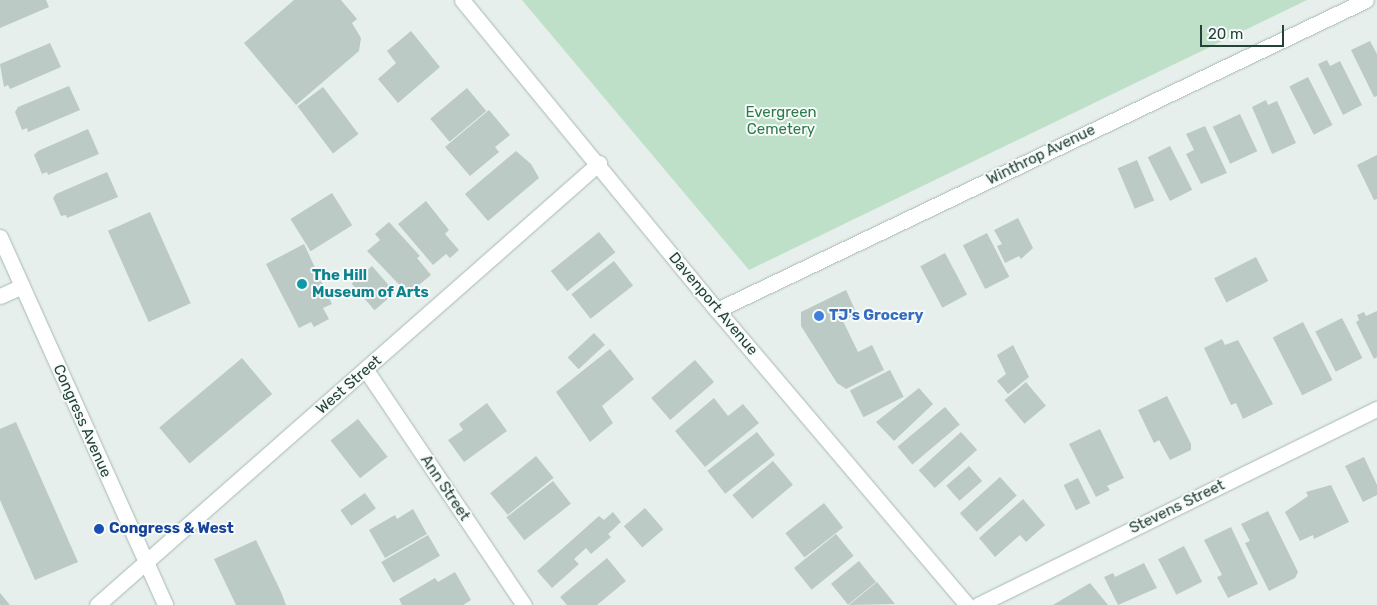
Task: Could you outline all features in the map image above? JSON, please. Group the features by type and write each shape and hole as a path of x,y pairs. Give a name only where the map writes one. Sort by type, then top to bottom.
{"main road":[{"name":"Davenport Avenue","path":"462,0 599,163 717,310 968,605"},
{"name":"Winthrop Avenue","path":"717,310 1366,0"},
{"name":"West Street","path":"97,605 599,163"},
{"name":"Congress Avenue","path":"0,237 165,605"},
{"path":"0,296 22,286"},
{"name":"Ann Street","path":"366,370 524,605"},
{"name":"Stevens Street","path":"978,605 1377,409"}],"green space":[{"name":"Evergreen Cemetery","path":"522,0 1307,0 749,270"}],"building":[{"path":"0,0 46,0 49,7 0,28"},
{"path":"294,0 341,0 357,19 352,23 361,38 359,51 296,105 244,43"},
{"path":"411,31 440,67 398,103 378,79 396,63 387,51"},
{"path":"1370,41 1377,54 1377,96 1374,97 1351,50"},
{"path":"50,43 61,67 10,89 8,85 4,87 0,64"},
{"path":"1327,60 1330,66 1340,61 1362,105 1343,115 1318,64"},
{"path":"1308,77 1333,125 1314,135 1289,87"},
{"path":"69,86 80,110 28,132 27,128 22,130 15,112 18,107"},
{"path":"323,87 359,134 333,153 297,106"},
{"path":"467,88 486,111 450,142 430,119"},
{"path":"1266,100 1268,105 1277,101 1296,143 1272,154 1252,107"},
{"path":"489,110 510,135 495,147 499,152 470,176 445,147"},
{"path":"1240,114 1257,151 1230,164 1213,127"},
{"path":"1205,126 1227,173 1201,184 1186,154 1194,150 1186,134"},
{"path":"88,129 99,154 48,175 47,172 42,174 34,155 38,151"},
{"path":"1170,146 1192,190 1170,201 1148,157"},
{"path":"516,151 531,164 539,178 488,221 465,194"},
{"path":"1377,155 1377,199 1374,200 1357,165"},
{"path":"1137,160 1154,201 1135,209 1118,168"},
{"path":"107,172 118,197 67,218 66,215 61,216 53,198 56,194"},
{"path":"332,193 352,225 311,251 290,219"},
{"path":"426,201 449,230 445,234 459,250 450,258 446,254 433,265 398,224"},
{"path":"150,212 191,303 149,322 108,231"},
{"path":"1018,218 1033,248 1021,259 1019,256 1005,263 997,246 1002,244 994,230"},
{"path":"389,222 420,256 417,258 431,275 408,294 367,251 380,240 375,234"},
{"path":"599,232 615,252 567,291 551,271"},
{"path":"987,233 1009,277 985,289 963,245"},
{"path":"304,244 332,304 323,308 329,319 314,327 311,322 299,328 266,264"},
{"path":"945,253 967,294 942,308 920,266"},
{"path":"1256,257 1268,281 1226,302 1214,278"},
{"path":"614,261 633,285 591,319 571,294"},
{"path":"372,266 395,292 375,310 352,284"},
{"path":"846,290 857,314 843,321 858,352 872,345 884,370 846,389 837,383 801,326 801,312"},
{"path":"1377,311 1377,357 1374,359 1356,322 1359,320 1357,315 1364,312 1366,316"},
{"path":"1342,318 1362,358 1336,372 1315,332"},
{"path":"1303,322 1333,380 1302,395 1273,337"},
{"path":"594,333 605,345 579,369 568,358"},
{"path":"1222,339 1225,345 1238,340 1273,404 1243,419 1236,403 1231,405 1204,348"},
{"path":"1013,345 1029,377 1008,394 997,381 1006,374 997,355"},
{"path":"610,349 634,379 602,406 613,423 590,442 556,392"},
{"path":"242,358 272,394 189,463 159,427"},
{"path":"695,360 714,382 670,420 651,398"},
{"path":"890,370 904,397 864,417 850,390"},
{"path":"1026,382 1046,406 1024,424 1005,400"},
{"path":"919,388 933,404 894,441 876,422"},
{"path":"1167,396 1191,444 1191,450 1170,460 1159,440 1154,443 1138,410"},
{"path":"714,398 728,416 743,404 759,423 705,467 675,431"},
{"path":"487,403 507,431 464,462 448,440 463,430 459,424"},
{"path":"945,407 960,425 912,464 898,447"},
{"path":"358,419 388,457 360,478 330,441"},
{"path":"16,422 78,562 35,580 0,500 0,429"},
{"path":"1100,429 1124,478 1107,486 1110,490 1096,497 1069,444"},
{"path":"757,432 775,455 725,494 707,471"},
{"path":"961,432 977,450 935,488 919,470"},
{"path":"536,456 554,478 508,515 490,493"},
{"path":"1364,457 1377,485 1377,495 1363,502 1345,466"},
{"path":"773,461 793,485 752,519 732,495"},
{"path":"969,466 982,481 959,501 946,486"},
{"path":"1000,477 1017,496 977,532 960,513"},
{"path":"1078,478 1090,503 1076,510 1064,485"},
{"path":"553,481 571,504 524,540 507,517"},
{"path":"1331,485 1349,522 1314,539 1313,535 1300,541 1285,512 1308,496 1306,492"},
{"path":"365,493 376,509 351,526 340,510"},
{"path":"1023,499 1045,525 1026,542 1020,535 995,557 979,538"},
{"path":"824,503 843,527 804,558 785,533"},
{"path":"645,508 663,529 642,548 624,526"},
{"path":"413,509 427,534 385,558 369,530 395,515 397,519"},
{"path":"1268,511 1298,572 1295,578 1269,591 1245,543 1250,541 1241,524"},
{"path":"613,512 621,522 608,534 611,537 591,554 586,548 574,559 579,564 552,588 537,571 599,516 604,520"},
{"path":"1231,527 1258,584 1228,598 1217,577 1222,575 1204,540"},
{"path":"836,534 854,556 812,590 794,568"},
{"path":"428,535 440,556 393,583 381,562"},
{"path":"256,540 286,605 236,605 214,559"},
{"path":"1184,546 1202,582 1176,595 1158,559"},
{"path":"607,558 626,581 597,605 567,605 560,597"},
{"path":"859,561 876,582 848,605 831,584"},
{"path":"1144,563 1157,588 1118,605 1104,577 1113,573 1115,577"},
{"path":"455,572 471,600 463,605 402,605 399,599 435,578 438,582"},
{"path":"877,582 895,604 849,605"},
{"path":"1090,583 1108,605 1053,605"},
{"path":"0,593 10,605 0,605"}],"place":[{"name":"The Hill Museum of Arts","path":"302,284"},
{"name":"TJ's Grocery","path":"819,316"},
{"name":"Congress & West","path":"99,529"}]}
